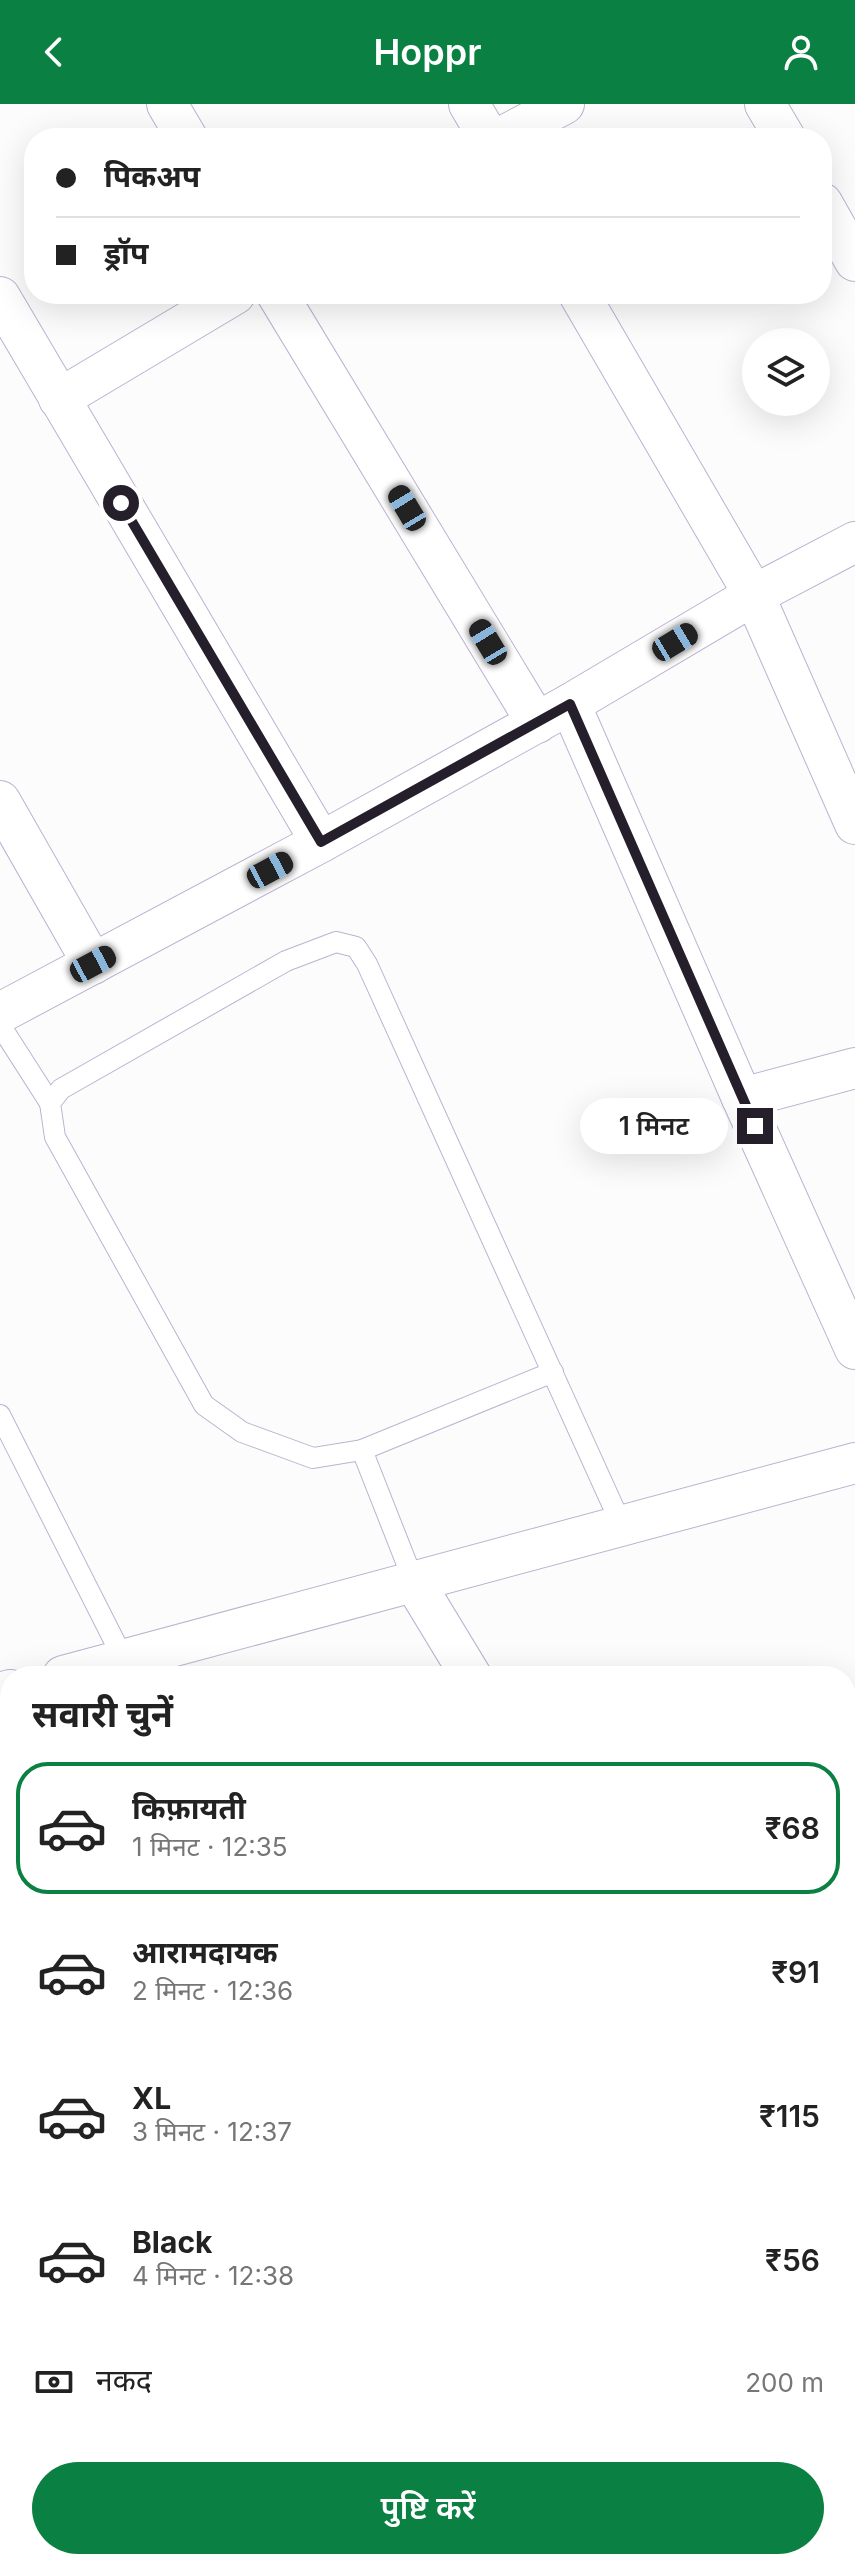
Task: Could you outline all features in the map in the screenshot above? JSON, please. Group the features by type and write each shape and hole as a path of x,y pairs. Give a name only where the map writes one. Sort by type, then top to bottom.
{"street":[{"path":"167,104 181,128"},
{"path":"469,104 483,128"},
{"path":"519,128 564,104"},
{"path":"765,104 779,128"},
{"path":"832,221 855,261"},
{"path":"0,297 321,842"},
{"path":"59,399 218,304"},
{"path":"284,304 553,713 742,1098 855,1349"},
{"path":"585,304 754,595 855,824"},
{"path":"0,1013 321,842 553,713 754,595 855,542"},
{"path":"0,801 93,964"},
{"path":"742,1098 855,1068"},
{"path":"101,1666 855,1463"},
{"path":"414,1582 465,1666"}],"lane":[{"path":"50,1103 61,1089 286,961 336,942 356,947 367,964 622,1526"},
{"path":"0,1025 50,1103 55,1137 204,1405 242,1432 313,1458 362,1450 553,1372"},
{"path":"0,1415 124,1660"},
{"path":"362,1450 414,1582"}],"route":[{"path":"121,503 321,842 570,704 755,1126"}]}
